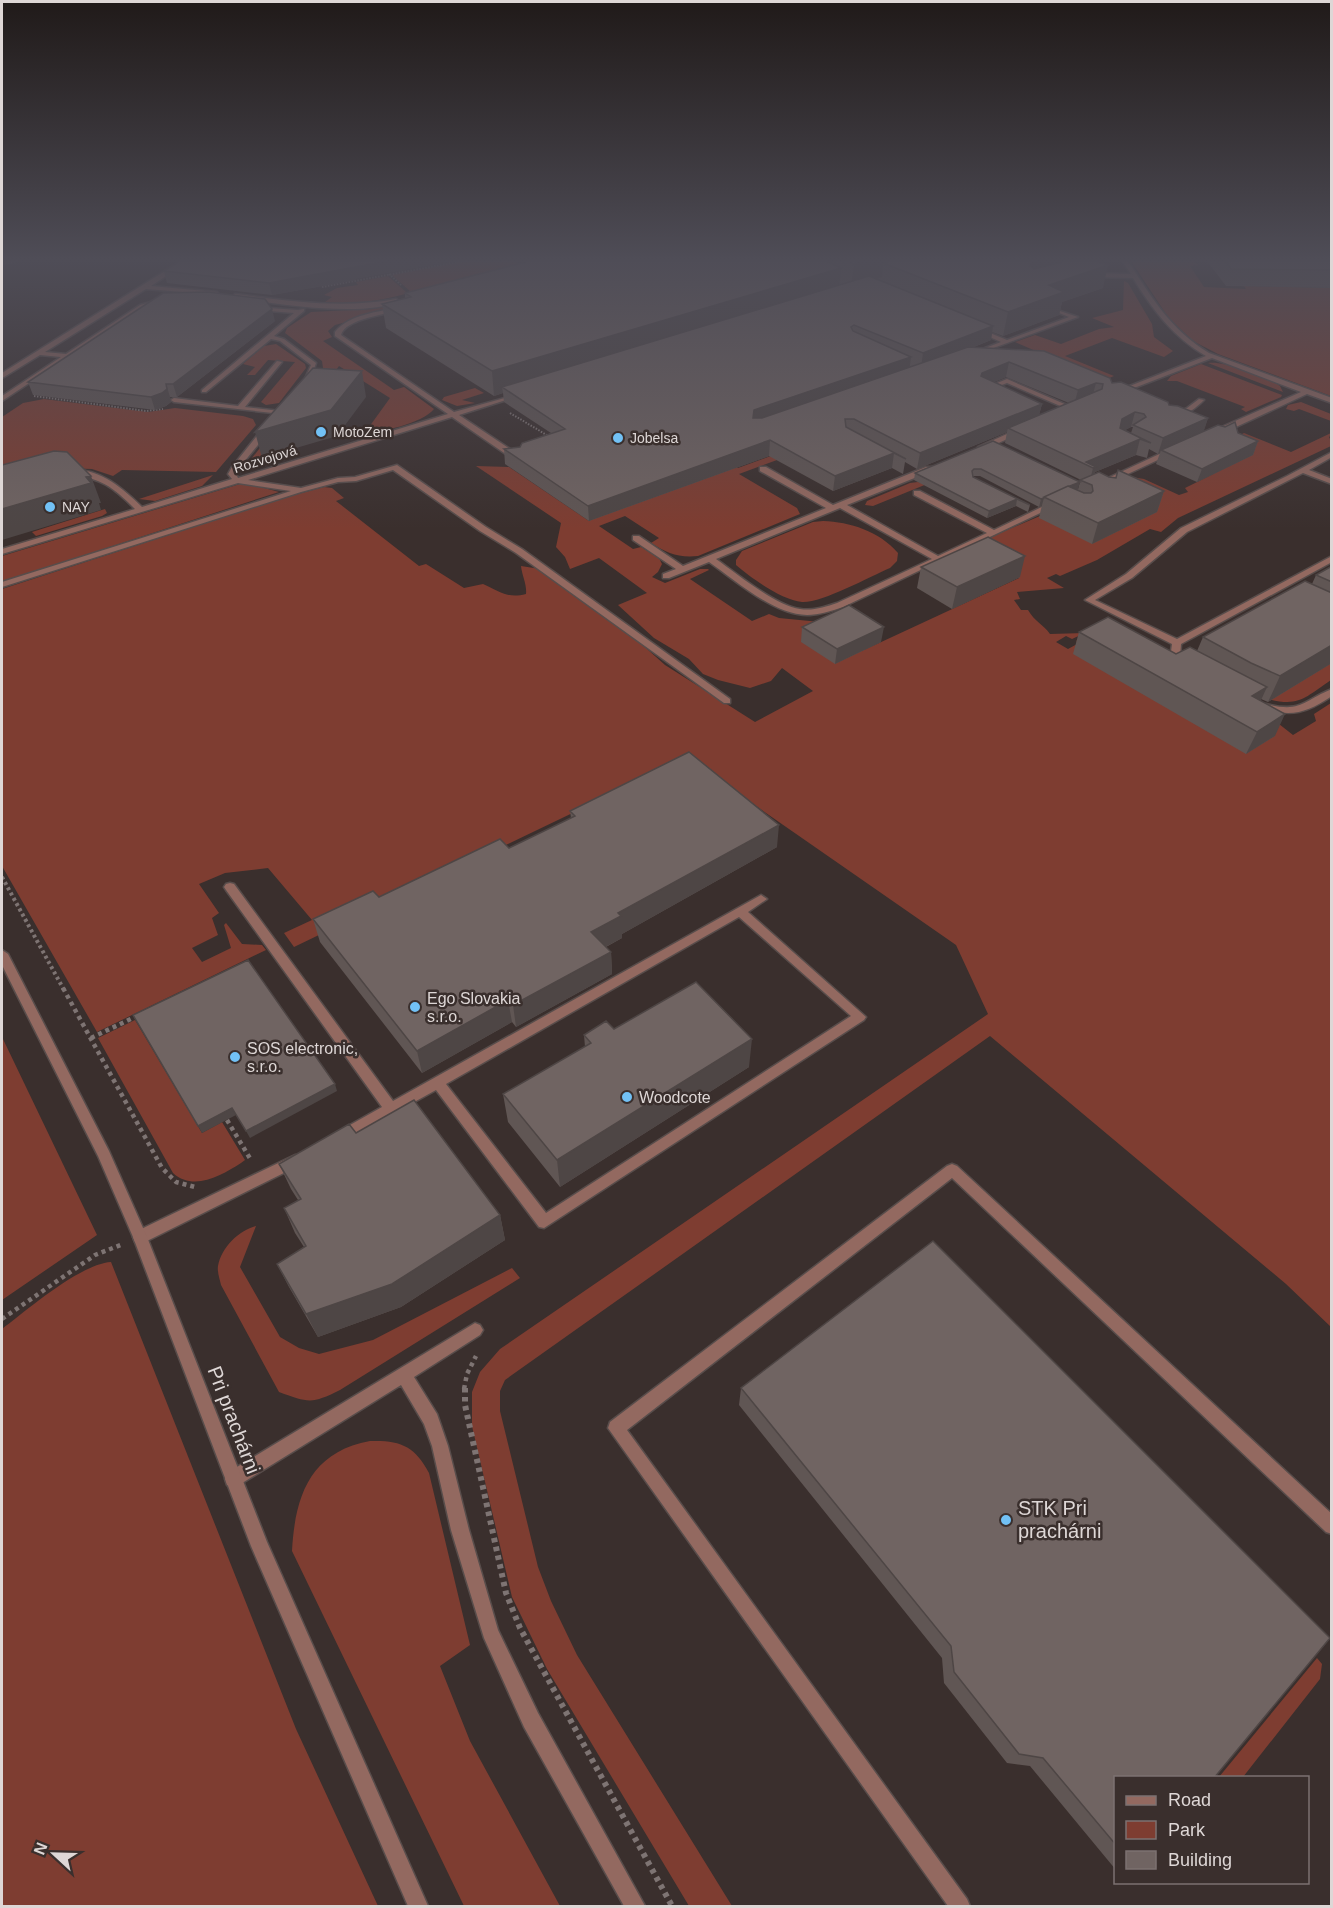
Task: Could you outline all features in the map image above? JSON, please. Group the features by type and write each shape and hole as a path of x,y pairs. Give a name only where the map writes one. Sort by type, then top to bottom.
{"street":[{"path":"2,376 44,350"},
{"path":"2,399 76,350"},
{"path":"204,391 255,350"},
{"path":"295,350 314,364 310,377 302,386"},
{"path":"362,350 518,459"},
{"path":"964,356 982,350"},
{"path":"1201,350 1332,401"},
{"path":"39,353 67,356"},
{"path":"1112,395 1211,356"},
{"path":"240,408 279,363"},
{"path":"993,394 983,390 1007,381 1077,408 1058,416"},
{"name":"Rozvojová","path":"2,552 530,391"},
{"path":"1215,433 1306,392"},
{"path":"176,400 280,413"},
{"path":"1169,418 1189,409 1201,400"},
{"path":"287,404 239,462 232,474 236,480 301,490"},
{"path":"971,452 1031,427"},
{"path":"993,443 1004,448"},
{"path":"1107,494 1091,488 1176,450"},
{"path":"1146,454 1156,458"},
{"path":"1177,643 1089,600 1130,576 1184,530 1304,471 1332,454"},
{"path":"666,576 938,465"},
{"path":"2,585 301,490 338,480 356,479 394,467 483,529 519,551 727,701"},
{"path":"763,469 832,508"},
{"path":"907,469 917,474"},
{"path":"68,471 106,479 140,509"},
{"path":"1304,471 1332,482"},
{"path":"917,493 994,533"},
{"path":"709,558 787,608 807,613 830,609 1063,501"},
{"path":"841,505 938,559"},
{"path":"1029,506 1039,512"},
{"path":"636,538 682,569"},
{"path":"1177,643 1332,558"},
{"path":"1274,591 1283,595"},
{"path":"1177,643 1175,659 1195,669"},
{"path":"1255,701 1276,711 1301,711 1332,692"},
{"path":"230,887 392,1110"},
{"path":"326,1145 392,1110 762,899"},
{"path":"438,1083 544,1222 860,1017 740,911"},
{"name":"Pri prachárni","path":"2,954 104,1155 140,1238 260,1546 418,1906"},
{"path":"140,1238 307,1155"},
{"path":"960,1906 616,1428 952,1170 1332,1526"},
{"path":"233,1479 475,1330"},
{"path":"404,1375 431,1420 440,1446 460,1530 490,1632 531,1720 635,1906"}],"path":[{"path":"30,396 150,411 163,409 176,400"},
{"path":"510,412 550,438"},
{"path":"2,877 162,1168 172,1180 183,1187 203,1186"},
{"path":"91,1038 144,1012"},
{"path":"227,1120 252,1162 232,1173 241,1188"},
{"path":"2,1319 95,1255 140,1238"},
{"path":"475,1330 489,1344 476,1356 467,1370 463,1385 465,1405 507,1593 520,1629 672,1906"}],"green space":[{"path":"259,350 285,350 305,364 306,368 279,403 266,405 261,402 295,362 268,360 255,375 247,375 255,367 243,364"},
{"path":"308,350 336,350 394,390 404,387 434,409 411,423 364,434 390,398 339,366 277,451 278,454 248,463 323,368 322,361"},
{"path":"1034,350 1081,350 1065,356 1114,376 1095,384 1028,368 739,474 797,508 800,514 698,556 673,554 662,550 651,543 659,538 625,516 599,526 633,549 641,547 659,558 662,564 652,577 665,583 700,569 708,569 690,579 752,621 769,614 779,618 820,622 864,650 1019,578 988,538 1132,477 1144,479 1179,495 1188,492 1185,488 1252,455 1240,435 1244,433 1291,452 1331,433 1329,438 1331,446 1178,518 1161,532 1150,529 1097,560 1060,576 1056,574 1047,578 1064,588 1017,592 1020,599 1014,600 1021,610 1028,610 1050,634 1085,633 1072,639 1066,636 1056,642 1068,649 1079,643 1076,641 1094,632 1279,724 1293,735 1316,721 1314,714 1331,703 1331,1327 1286,1284 990,1036 505,1380 500,1391 500,1411 538,1567 551,1601 577,1655 732,1906 689,1906 547,1669 512,1597 472,1426 472,1392 480,1372 500,1349 988,1014 956,945 687,758 294,947 284,933 312,920 268,868 225,873 199,884 219,913 212,918 218,935 192,948 202,962 231,948 224,925 226,923 242,944 262,945 266,950 97,1032 2,866 2,589 283,498 324,487 332,488 344,498 336,501 419,566 426,564 464,588 483,584 508,595 526,594 521,566 540,569 637,640 665,665 755,722 813,691 782,668 771,681 750,688 703,674 689,659 654,638 618,605 647,593 599,558 570,569 565,557 556,547 561,523 476,466 509,467 589,521 684,437 738,468 1045,355"},
{"path":"1145,350 1173,351 1164,357"},
{"path":"1210,350 1331,350 1331,396"},
{"path":"1208,363 1225,364 1255,374 1280,386 1283,392"},
{"path":"1201,364 1282,395 1246,412 1241,409 1245,407 1177,381 1167,381 1171,376"},
{"path":"475,388 484,393 462,400 475,403 457,406 442,400 444,397"},
{"path":"44,399 148,412 175,408 243,416 253,419 256,425 216,472 122,470 113,476 92,469 2,466 2,417 23,403"},
{"path":"1301,402 1331,414 1331,421 1299,409 1294,411 1286,409 1288,405"},
{"path":"213,475 202,486 155,501 139,499"},
{"path":"910,483 927,484 873,506 865,505 867,501"},
{"path":"240,484 279,492 2,582 2,556"},
{"path":"105,509 107,513 102,516 36,536 32,532"},
{"path":"813,522 843,523 873,533 898,553 897,561 890,568 846,589 802,602 776,593 736,565 736,560 742,551"},
{"path":"1331,663 1331,680 1301,700 1286,702 1265,698"},
{"path":"135,1020 202,1133 222,1122 245,1160 208,1180 190,1181 181,1179 173,1173 98,1038"},
{"path":"2,1037 97,1235 2,1300"},
{"path":"256,1226 240,1267 280,1337 299,1348 319,1354 373,1340 512,1268 520,1278 340,1390 316,1400 304,1400 279,1392 221,1285 218,1268 227,1246 243,1231"},
{"path":"111,1262 296,1729 378,1906 2,1906 2,1329 69,1279 98,1265"},
{"path":"370,1441 406,1446 418,1456 429,1473 470,1645 440,1666 470,1741 560,1906 464,1906 292,1551 297,1512 310,1480 320,1466 333,1455"},
{"path":"1317,1658 1322,1664 1320,1679 1244,1776 1220,1776"}],"building":[{"path":"76,350 218,350 173,384 166,384 167,389 162,393 151,397 28,382"},
{"path":"458,350 563,350 492,371"},
{"path":"624,350 895,350 911,357 754,410 753,418 762,418 959,350 1026,350 1044,351 1110,378 1112,383 1121,382 1168,402 1169,405 1178,406 1208,418 1163,438 1133,425 1146,417 1144,414 1135,412 1122,419 1120,428 1151,443 1140,439 1086,462 1096,467 1093,468 1008,428 1102,389 1103,384 1096,383 1078,390 1009,362 982,373 981,376 1042,404 920,453 854,419 845,419 846,427 906,459 894,453 835,476 770,440 588,506 504,449 520,447 522,443 565,429 502,387"},
{"path":"313,368 362,371 331,410 255,432"},
{"path":"1235,422 1238,433 1258,441 1202,469 1161,450 1218,425 1225,427"},
{"path":"993,441 1080,482 1041,499 981,469 974,469 973,477 1030,505 1017,499 989,511 915,473"},
{"path":"54,451 67,452 91,476 86,477 91,483 2,509 2,465"},
{"path":"1118,470 1164,491 1098,523 1044,497 1068,486 1084,493 1091,493 1092,485 1080,480 1099,472 1116,478"},
{"path":"988,537 1025,556 957,587 921,567"},
{"path":"1332,566 1332,582 1316,575"},
{"path":"1305,581 1332,593 1332,645 1280,676 1203,637"},
{"path":"849,605 884,627 837,649 802,627"},
{"path":"1108,617 1176,654 1190,647 1267,687 1252,696 1285,714 1257,732 1079,632"},
{"path":"689,752 779,825 618,913 621,916 591,932 611,952 513,1005 508,1000 417,1051 313,919 373,891 379,897 500,839 509,848 575,816 570,811"},
{"name":"SOS electronic, s.r.o.","path":"248,960 335,1084 246,1131 232,1108 198,1126 133,1015"},
{"name":"Woodcote","path":"696,982 752,1039 557,1160 503,1094 591,1043 584,1035 606,1021 614,1029"},
{"path":"414,1100 500,1215 392,1284 306,1314 277,1264 306,1246 284,1208 301,1199 279,1164 349,1124 356,1133"},
{"name":"STK Pri prachárni","path":"933,1241 1330,1638 1216,1776 1114,1776 1114,1843 1043,1758 1019,1754 954,1672 951,1646 741,1388"}],"place":[{"name":"MotoZem","path":"321,432"},
{"name":"Jobelsa","path":"618,438"},
{"name":"NAY","path":"50,507"},
{"name":"Ego Slovakia s.r.o.","path":"415,1007"},
{"name":"SOS electronic, s.r.o.","path":"235,1057"},
{"name":"Woodcote","path":"627,1097"},
{"name":"STK Pri prachárni","path":"1006,1520"}]}
